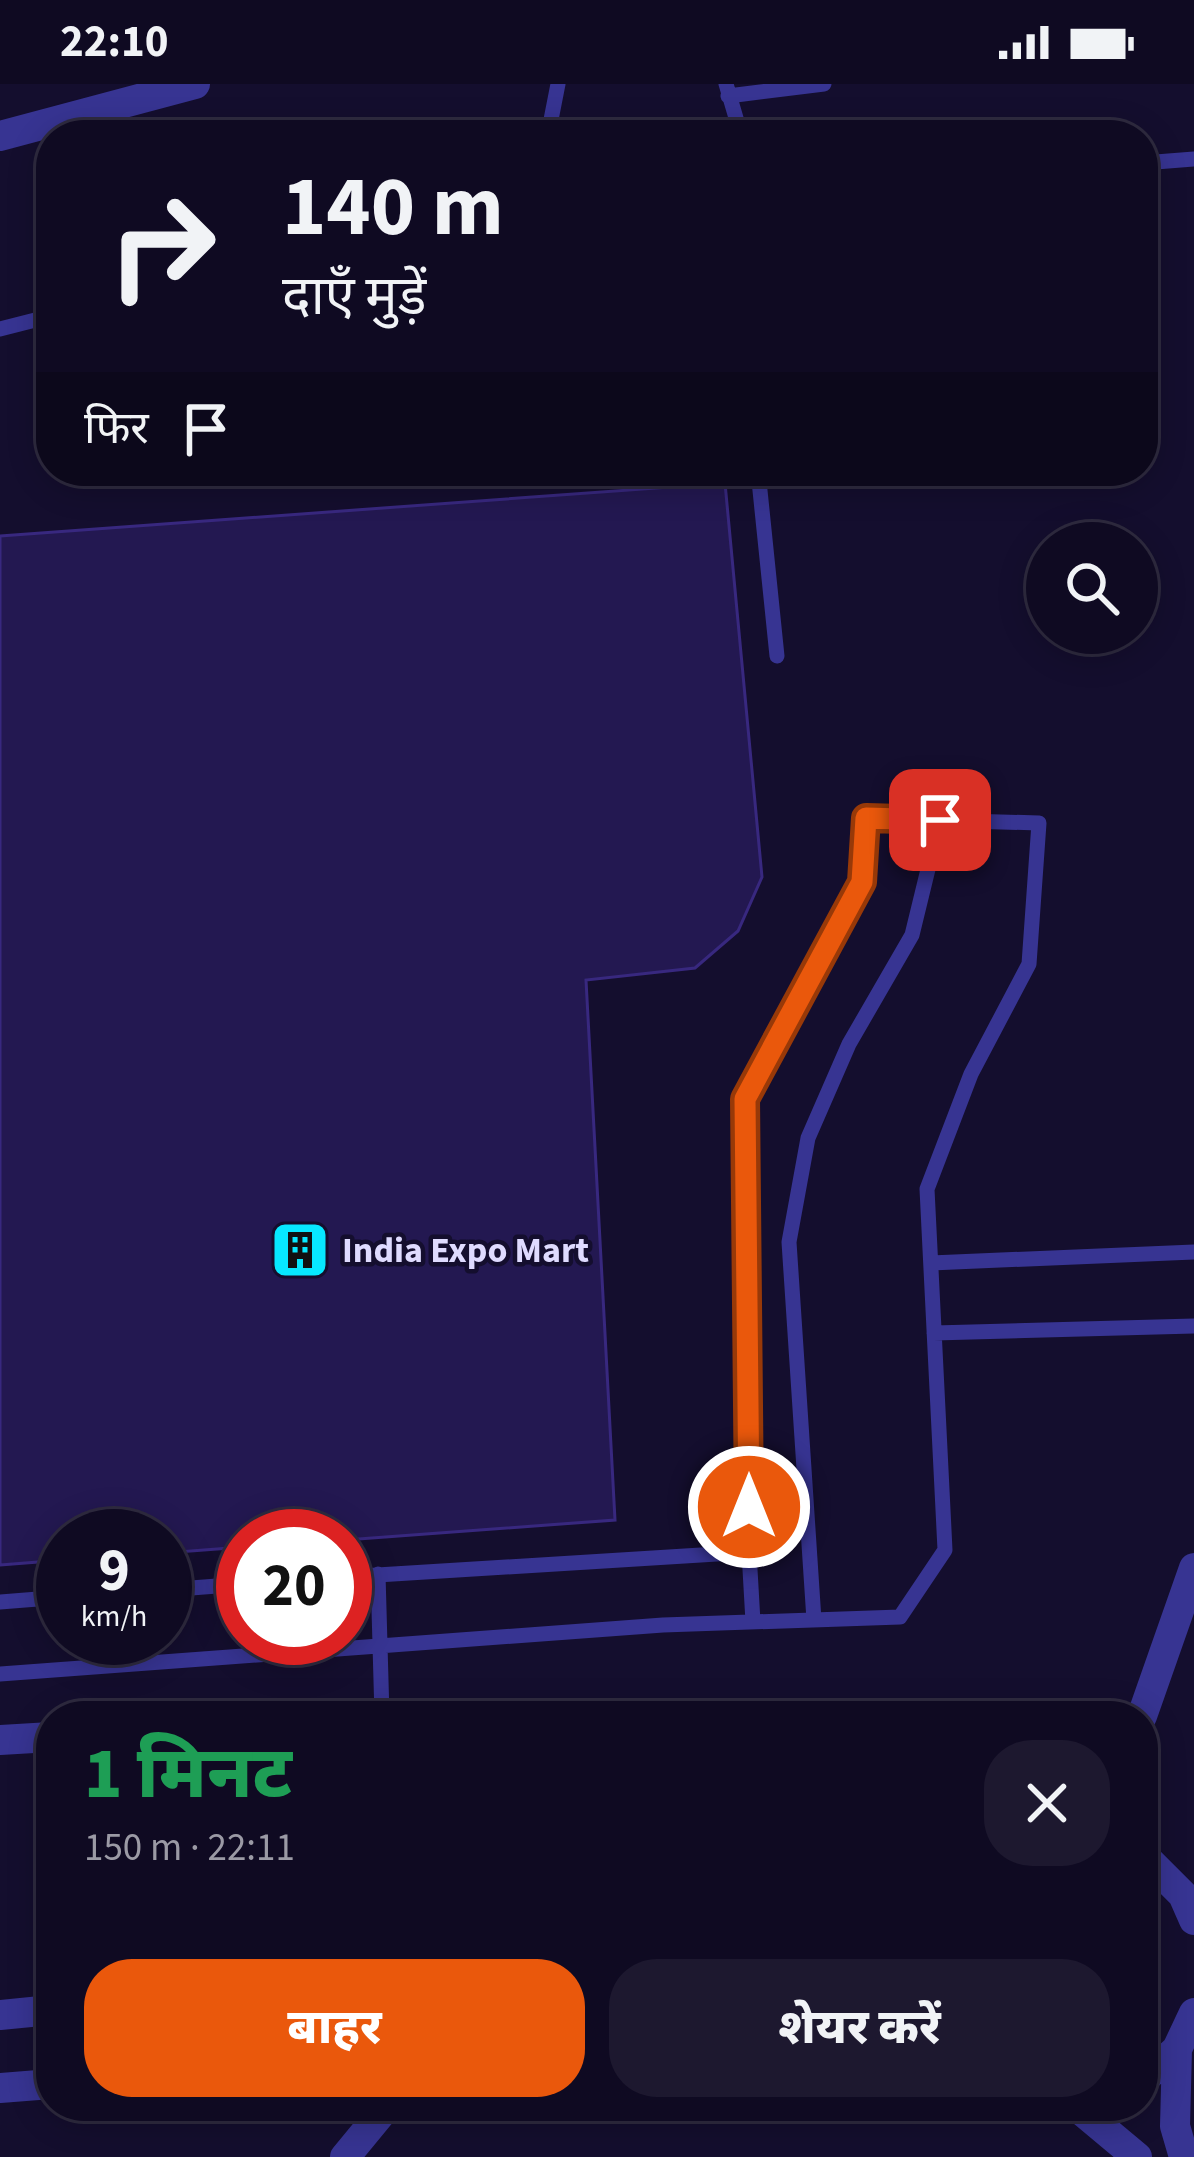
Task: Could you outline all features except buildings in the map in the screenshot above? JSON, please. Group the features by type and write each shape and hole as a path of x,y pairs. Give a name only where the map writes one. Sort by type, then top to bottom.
{"street":[{"path":"60,120 195,84"},
{"path":"0,136 36,126"},
{"path":"1147,1701 1194,1568"},
{"path":"0,1740 36,1738"},
{"path":"1158,1865 1194,1881"},
{"path":"1158,1870 1183,1894 1194,1920"},
{"path":"0,2015 36,2011"},
{"path":"1158,2063 1188,2028"},
{"path":"1184,2157 1175,2126 1188,2028"},
{"path":"0,2088 36,2085"},
{"path":"345,2157 375,2121"},
{"path":"1093,2121 1136,2157"}],"lane":[{"path":"551,120 558,84"},
{"path":"736,120 727,90 824,84"},
{"path":"1158,162 1194,159"},
{"path":"0,329 36,320"},
{"path":"760,486 777,656"},
{"path":"0,1674 753,1622 901,1617 945,1550 927,1189 971,1074 1029,964 1040,823 866,818 862,882 745,1099 753,1622"},
{"path":"814,1620 789,1242 808,1138 849,1044 912,935 940,820"},
{"path":"931,1263 1194,1252"},
{"path":"934,1333 1194,1327"},
{"path":"372,1575 749,1552"},
{"path":"378,1574 382,1701"},
{"path":"0,1602 36,1599"}],"place":[{"name":"India Expo Mart","path":"300,1250"}],"route":[{"path":"749,1507 745,1099 862,882 866,818 940,820"}]}
